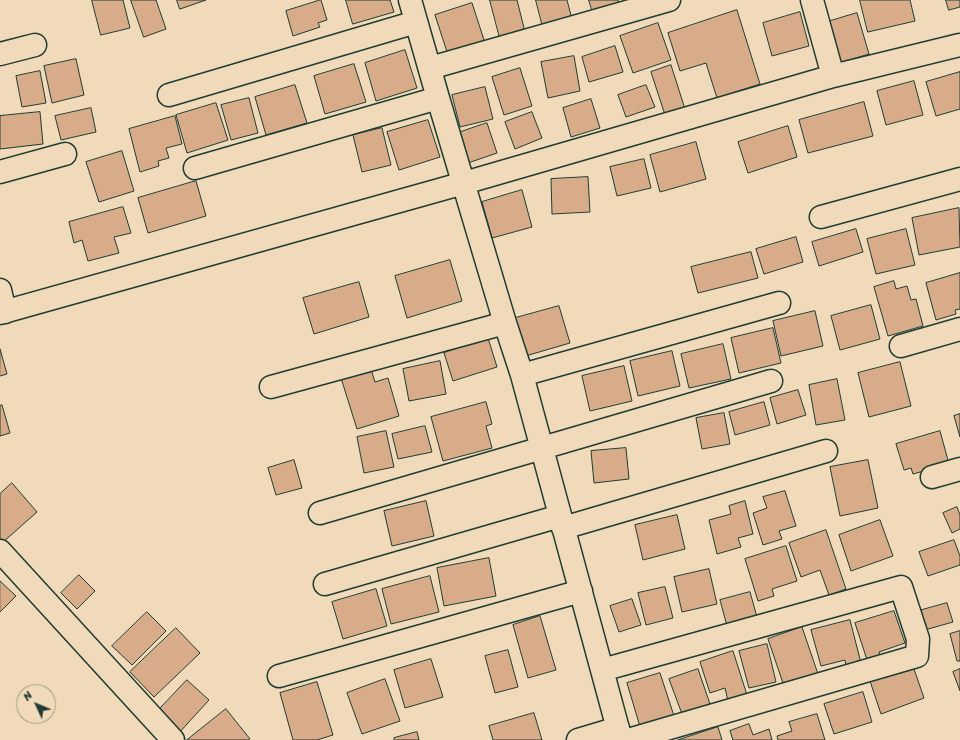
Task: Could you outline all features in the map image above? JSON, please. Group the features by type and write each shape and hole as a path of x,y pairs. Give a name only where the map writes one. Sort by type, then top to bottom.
{"street":[{"path":"410,0 505,323 522,375 602,670 623,736"},
{"path":"430,68 669,0"},
{"path":"812,0 833,76"},
{"path":"169,95 416,22"},
{"path":"0,54 35,45"},
{"path":"0,290 3,312 464,183 833,76 960,45"},
{"path":"195,168 438,98"},
{"path":"0,172 65,154"},
{"path":"821,217 960,179"},
{"path":"522,375 779,303"},
{"path":"271,387 505,323"},
{"path":"901,346 960,329"},
{"path":"320,513 771,381"},
{"path":"325,584 826,451"},
{"path":"932,477 960,469"},
{"path":"0,551 173,740"},
{"path":"578,740 623,736 917,656 918,639 901,587 602,670"},
{"path":"279,676 581,591"}],"building":[{"path":"92,0 123,0 130,28 101,35"},
{"path":"131,0 156,0 166,29 144,37"},
{"path":"177,0 206,0 180,9"},
{"path":"321,0 327,20 318,23 320,27 293,36 286,11"},
{"path":"346,0 390,0 394,12 353,24"},
{"path":"490,0 517,0 526,36 501,42"},
{"path":"536,0 567,0 573,23 544,31"},
{"path":"589,0 618,0 620,8 594,16"},
{"path":"860,0 910,0 915,21 868,32"},
{"path":"946,0 960,0 960,7 949,10"},
{"path":"472,3 485,43 448,55 435,15"},
{"path":"737,10 760,84 717,98 706,63 680,71 668,33"},
{"path":"800,12 809,46 772,56 763,23"},
{"path":"857,13 869,54 836,64 824,23"},
{"path":"658,23 671,60 633,73 620,36"},
{"path":"615,46 623,72 589,82 582,57"},
{"path":"405,50 417,88 376,101 365,63"},
{"path":"574,56 580,91 548,98 541,62"},
{"path":"76,59 84,95 52,103 44,66"},
{"path":"354,64 366,102 325,114 314,76"},
{"path":"671,65 685,109 665,115 651,72"},
{"path":"520,68 532,106 504,115 492,77"},
{"path":"40,71 46,103 22,107 16,76"},
{"path":"960,72 960,109 936,116 926,82"},
{"path":"914,81 923,115 886,125 877,91"},
{"path":"295,85 307,123 266,135 255,97"},
{"path":"646,85 655,107 626,117 618,95"},
{"path":"485,87 493,119 460,127 452,95"},
{"path":"249,98 258,133 231,140 221,105"},
{"path":"591,99 600,128 571,137 563,108"},
{"path":"864,102 873,136 808,153 799,120"},
{"path":"216,103 228,140 187,153 176,115"},
{"path":"91,108 96,132 61,140 55,116"},
{"path":"40,112 43,144 0,149 0,116"},
{"path":"532,112 542,138 515,149 505,122"},
{"path":"175,116 182,144 166,148 169,158 158,161 159,166 140,172 129,129"},
{"path":"428,120 440,157 399,170 387,132"},
{"path":"487,123 497,153 465,164 455,134"},
{"path":"788,126 797,157 748,173 738,142"},
{"path":"382,128 391,165 362,172 353,135"},
{"path":"696,142 706,179 660,192 650,155"},
{"path":"122,151 134,191 99,202 86,162"},
{"path":"644,159 651,188 617,196 610,167"},
{"path":"588,177 590,212 552,214 551,179"},
{"path":"196,181 206,216 148,233 138,198"},
{"path":"522,190 532,227 492,238 482,202"},
{"path":"123,207 131,233 114,237 119,253 88,261 82,240 74,243 69,222"},
{"path":"959,208 960,247 919,255 912,218"},
{"path":"856,229 863,252 819,266 812,242"},
{"path":"906,229 915,265 876,274 867,239"},
{"path":"796,237 803,262 764,274 756,249"},
{"path":"751,252 758,278 698,293 691,267"},
{"path":"450,260 462,301 407,318 395,276"},
{"path":"960,273 960,309 955,310 956,314 936,320 926,283"},
{"path":"894,281 896,289 907,286 911,300 916,299 923,326 888,336 874,287"},
{"path":"359,282 369,317 314,334 303,298"},
{"path":"871,305 880,339 840,350 831,316"},
{"path":"559,306 570,343 522,357 512,319"},
{"path":"815,311 823,346 781,356 773,321"},
{"path":"773,328 781,363 739,373 731,338"},
{"path":"488,338 497,367 453,381 444,353"},
{"path":"723,344 731,379 689,388 681,354"},
{"path":"0,349 7,374 0,376"},
{"path":"672,351 680,386 638,396 630,361"},
{"path":"440,361 446,394 409,401 403,369"},
{"path":"900,362 911,406 869,417 858,373"},
{"path":"624,366 632,401 590,411 582,376"},
{"path":"371,369 375,382 388,378 399,416 357,429 341,378"},
{"path":"837,379 845,420 816,425 809,385"},
{"path":"798,390 806,415 777,424 770,398"},
{"path":"486,402 492,424 486,426 492,448 443,461 431,417"},
{"path":"764,402 770,425 735,435 729,412"},
{"path":"2,405 10,433 0,436 0,406"},
{"path":"724,413 730,444 702,449 696,418"},
{"path":"960,414 960,437 954,416"},
{"path":"425,426 432,452 398,459 392,434"},
{"path":"386,431 394,467 364,473 357,437"},
{"path":"940,431 949,464 913,474 911,468 904,470 896,444"},
{"path":"626,448 629,479 594,483 591,451"},
{"path":"294,460 302,488 276,495 268,468"},
{"path":"868,460 878,508 840,516 830,467"},
{"path":"12,483 37,512 2,543 0,540 0,494"},
{"path":"785,491 796,526 779,531 782,539 763,545 753,513 767,508 763,497"},
{"path":"426,501 434,536 392,546 384,511"},
{"path":"745,501 753,534 738,538 741,547 717,554 709,520 731,514 729,506"},
{"path":"957,507 960,515 960,529 952,533 943,513"},
{"path":"677,515 685,549 643,560 635,525"},
{"path":"880,520 893,556 851,571 839,535"},
{"path":"826,530 846,589 829,595 820,570 801,577 789,543"},
{"path":"954,540 960,556 960,565 928,576 919,552"},
{"path":"786,546 797,581 772,589 774,596 758,601 745,559"},
{"path":"489,558 496,596 444,606 437,568"},
{"path":"709,569 717,604 682,612 674,577"},
{"path":"79,575 95,591 77,609 61,593"},
{"path":"430,576 439,612 391,624 382,589"},
{"path":"0,581 16,596 0,612"},
{"path":"665,587 673,618 646,625 638,593"},
{"path":"376,589 387,626 343,639 332,602"},
{"path":"750,592 757,617 727,626 720,600"},
{"path":"632,599 641,625 619,632 610,606"},
{"path":"947,603 953,622 921,631 915,612"},
{"path":"894,611 905,643 879,652 883,665 870,669 855,623"},
{"path":"147,612 166,631 132,665 112,646"},
{"path":"540,616 556,670 528,678 513,625"},
{"path":"850,620 861,663 846,667 845,660 821,666 811,630"},
{"path":"802,627 819,677 785,689 768,639"},
{"path":"176,628 200,653 154,697 130,672"},
{"path":"960,631 960,661 957,661 950,634"},
{"path":"767,644 776,682 749,688 739,651"},
{"path":"508,650 518,687 495,693 485,656"},
{"path":"733,651 747,695 728,701 725,688 710,693 700,662"},
{"path":"431,659 443,697 405,708 394,670"},
{"path":"913,666 924,698 881,714 870,681"},
{"path":"698,669 710,704 682,714 669,679"},
{"path":"960,669 960,691 953,672"},
{"path":"660,673 675,719 641,730 627,683"},
{"path":"385,679 400,721 362,734 347,693"},
{"path":"187,680 209,700 177,735 155,714"},
{"path":"317,682 333,735 317,740 293,740 280,693"},
{"path":"863,692 872,722 834,734 824,704"},
{"path":"226,709 250,739 187,740"},
{"path":"534,713 542,740 493,740 489,726"},
{"path":"817,714 825,740 778,740 777,736 792,731 789,722"},
{"path":"749,724 753,735 769,729 772,740 733,740 730,731"},
{"path":"718,727 722,740 678,740"},
{"path":"417,732 419,740 394,740 394,738"}]}
